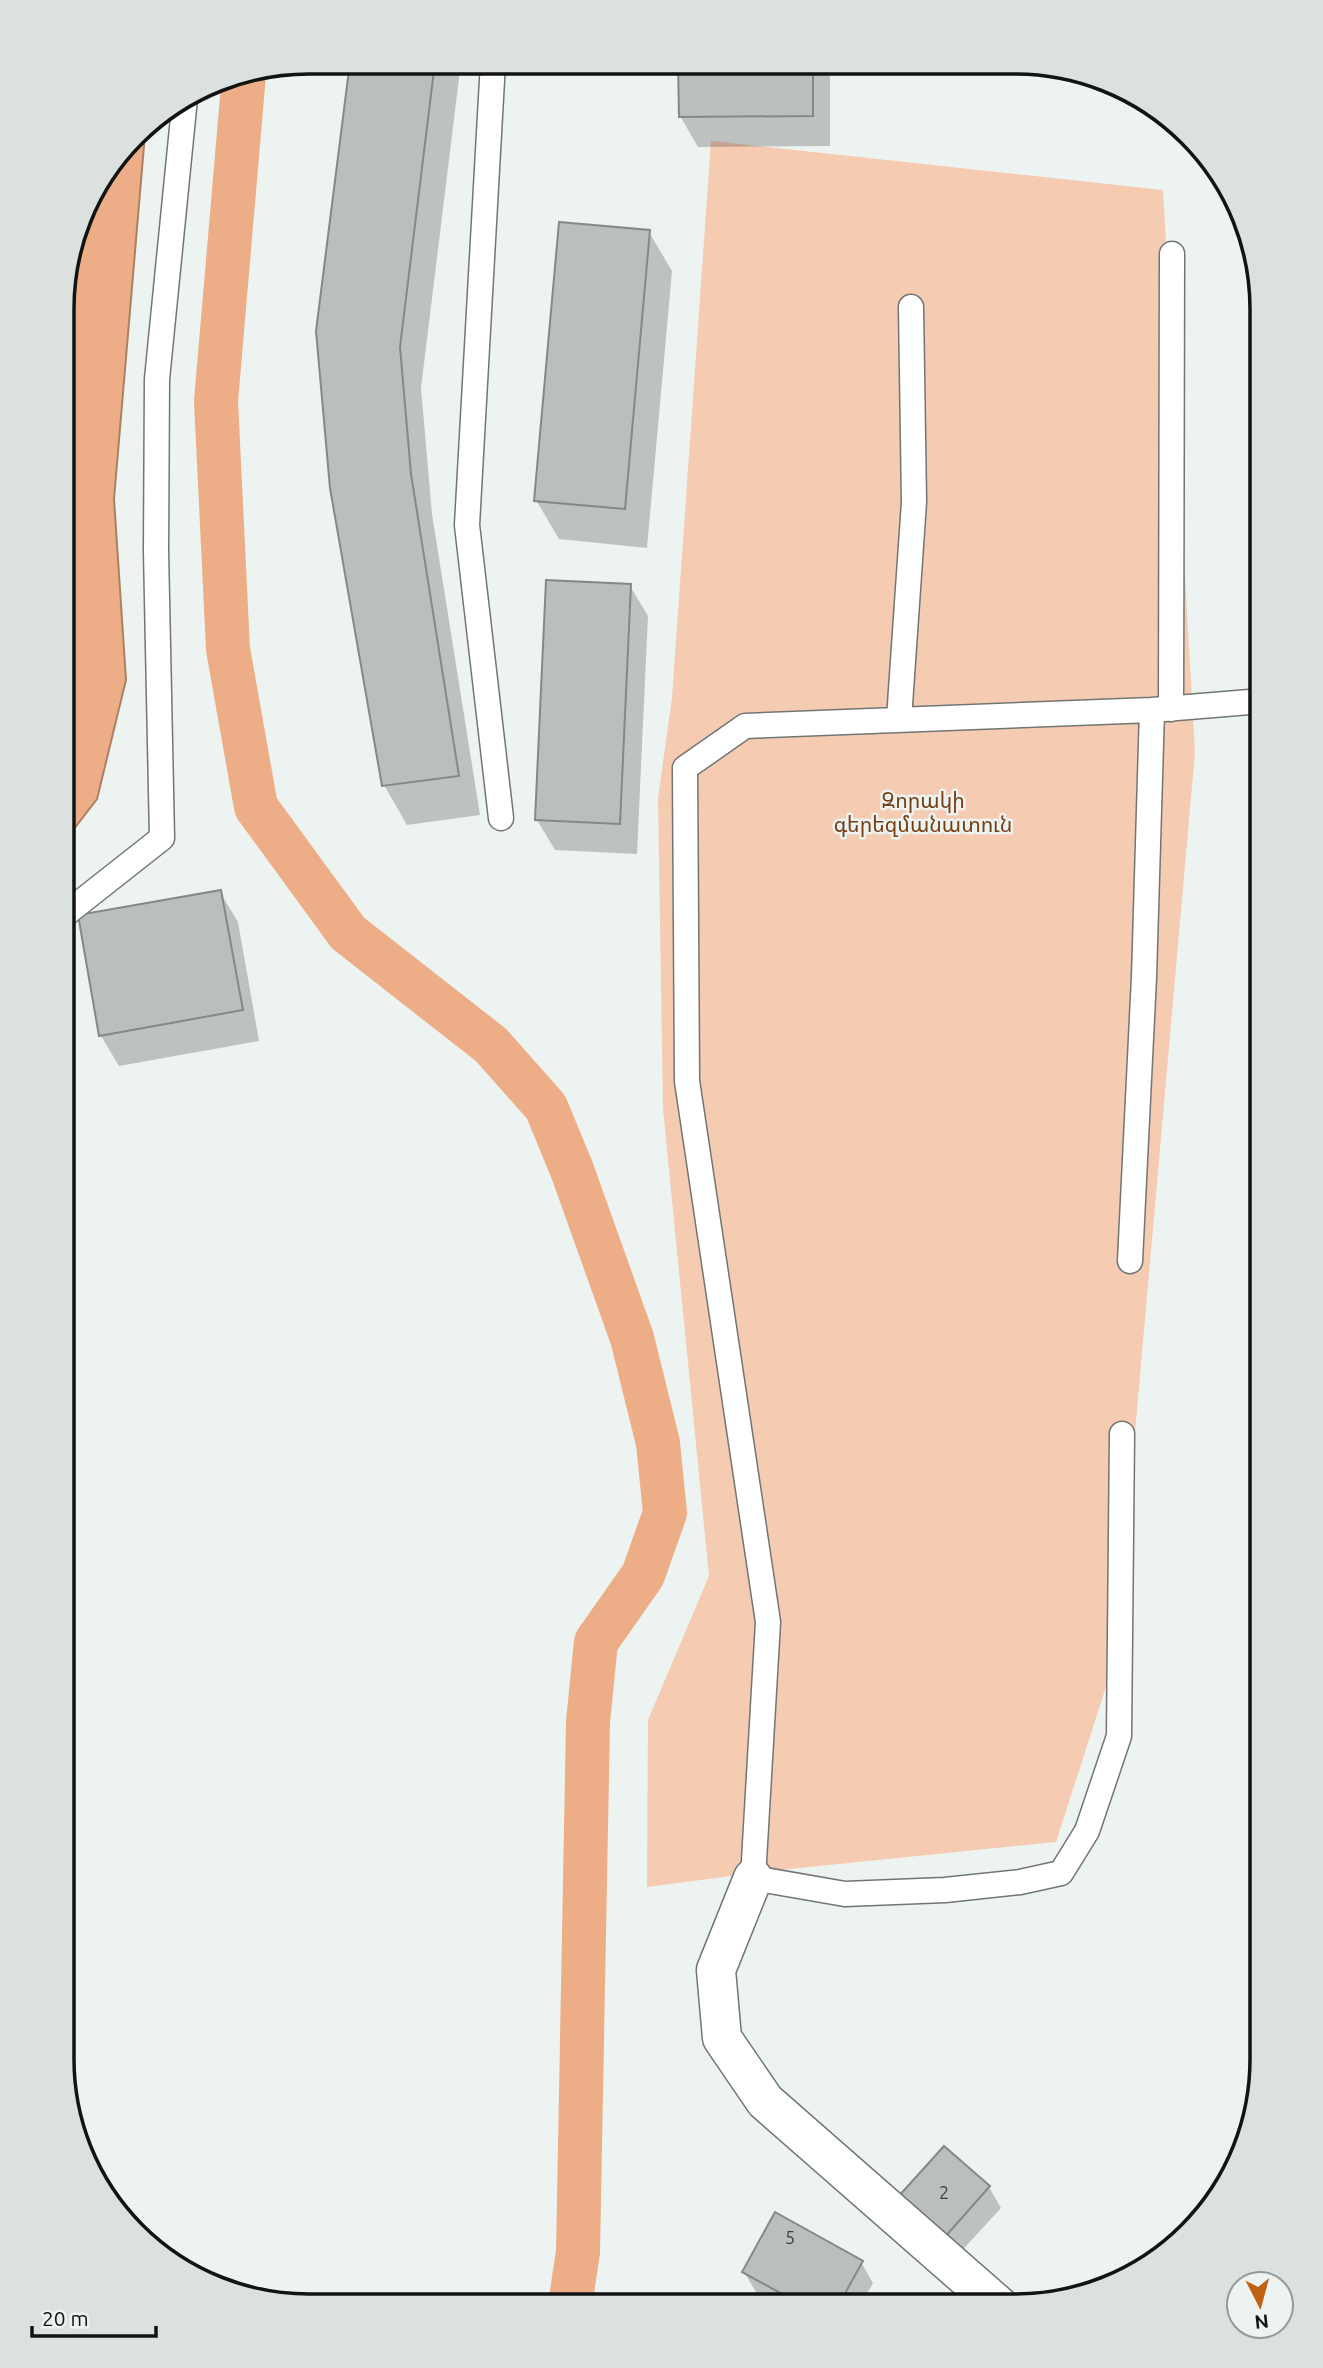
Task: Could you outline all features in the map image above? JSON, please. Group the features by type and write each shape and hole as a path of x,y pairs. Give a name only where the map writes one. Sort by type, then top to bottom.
{"street":[{"path":"753,1878 716,1970 722,2038 765,2101 985,2294"}],"lane":[{"path":"492,74 467,525 501,818"},
{"path":"74,907 162,838 156,551 157,379 184,110"},
{"path":"1130,1261 1144,977 1162,709 1172,254"},
{"path":"899,719 914,502 911,307"},
{"path":"1122,1434 1119,1736 1087,1831 1061,1873 1020,1882 946,1890 845,1894 753,1878 768,1622 687,1080 685,768 745,726 1162,709 1250,702"}],"green space":[{"name":"Զորակի գերեզմանատուն","path":"711,141 1163,190 1195,752 1115,1659 1056,1842 770,1871 647,1887 648,1720 709,1576 663,1109 658,798 672,698"}],"shaded area":[{"path":"144,142 114,499 126,680 97,799 74,829 76,278 86,233 105,191"}],"building":[{"path":"348,74 434,74 400,347 411,474 459,776 382,786 330,488 316,331"},
{"path":"678,74 813,74 813,116 679,117"},
{"path":"559,222 650,230 625,509 534,501"},
{"path":"546,580 631,584 620,824 535,820"},
{"path":"221,890 243,1010 99,1036 78,915"},
{"path":"944,2146 990,2186 944,2238 898,2197"},
{"path":"775,2212 863,2261 845,2294 782,2294 742,2272"}],"waterway":[{"path":"243,83 216,401 228,649 256,807 348,933 491,1045 546,1107 572,1170 632,1338 658,1443 665,1513 643,1575 596,1642 588,1722 578,2252 572,2294"}]}
